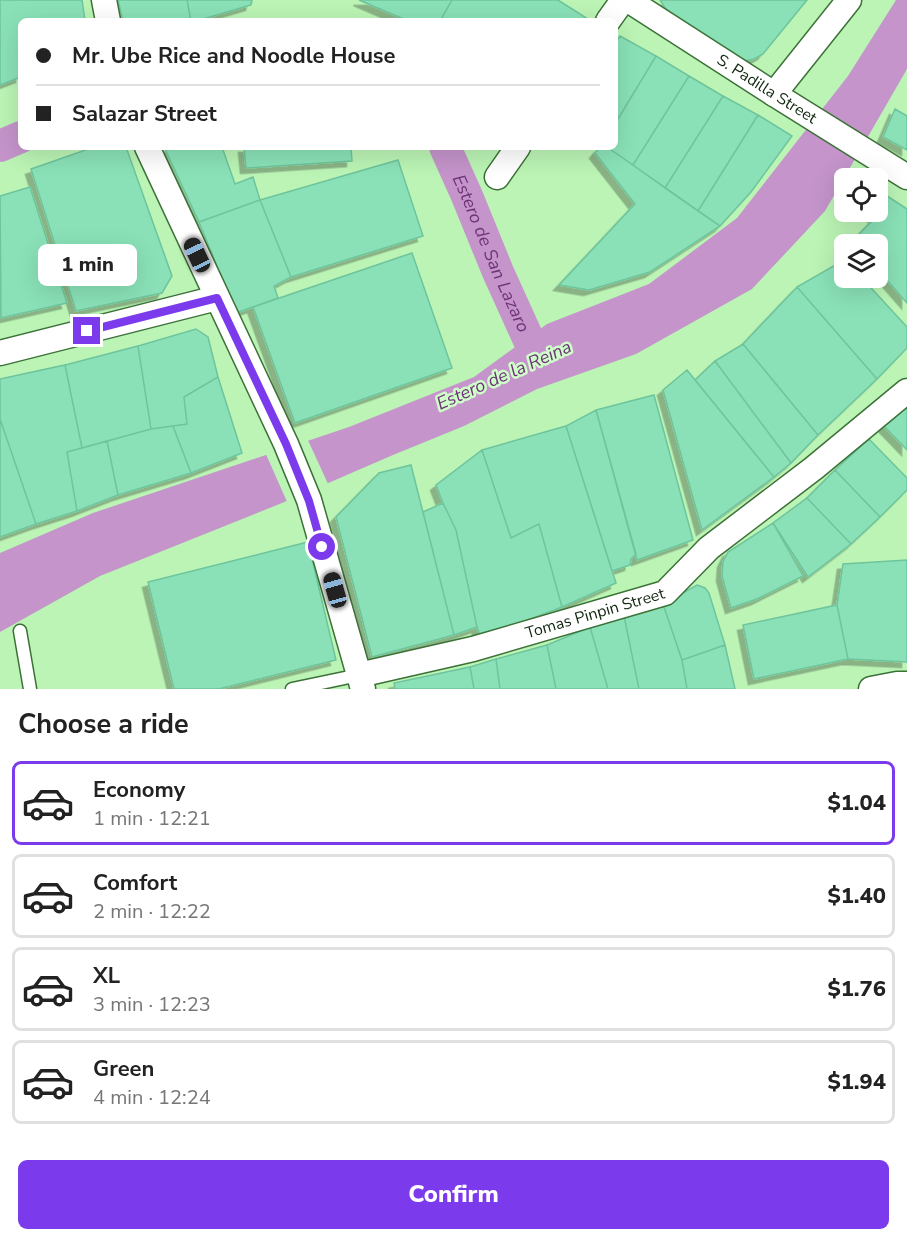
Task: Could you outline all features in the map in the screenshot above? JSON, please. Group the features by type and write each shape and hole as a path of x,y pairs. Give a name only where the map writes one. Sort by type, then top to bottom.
{"street":[{"path":"104,0 107,18"},
{"path":"611,18 626,0"},
{"name":"S. Padilla Street","path":"626,0 907,177"},
{"path":"774,94 849,0"},
{"path":"148,150 286,444 309,501 361,682"},
{"path":"497,177 516,150"},
{"path":"0,353 217,298"},
{"name":"Tomas Pinpin Street","path":"361,682 666,593 709,548 813,468 907,391"},
{"path":"871,689 907,684"}],"lane":[{"path":"20,631 30,689"},
{"path":"292,689 361,682"}],"water":[{"name":"Estero de la Reina","path":"896,0 907,0 907,69 850,168 834,168 834,195 825,211 752,289 636,354 537,389 464,426 282,503 100,576 0,632 0,553 93,513 349,427 474,377 547,324 649,284 737,218 848,76"}],"pier":[{"path":"307,438 329,486 288,504 265,452"}],"building":[{"path":"0,0 82,0 85,18 18,18 18,78 0,85"},
{"path":"118,0 187,0 190,18 122,18"},
{"path":"187,0 252,0 251,5 206,18 190,18"},
{"path":"359,0 452,0 442,18 401,18"},
{"path":"452,0 558,0 586,18 442,18"},
{"path":"660,0 807,0 763,54 744,61 666,9"},
{"path":"620,36 656,56 618,119 618,39"},
{"path":"656,56 689,76 633,165 611,150 618,150 618,119"},
{"path":"689,76 723,96 665,188 633,165"},
{"path":"723,96 758,115 698,211 665,188"},
{"path":"895,109 907,116 907,150 883,137"},
{"path":"758,115 792,136 751,192 720,226 698,211"},
{"path":"85,150 127,150 172,276 162,293 76,311 31,169"},
{"path":"165,150 223,150 235,184 253,177 260,200 199,222"},
{"path":"244,150 351,150 352,161 246,168"},
{"path":"598,150 611,150 720,226 650,272 589,290 559,285 635,204 595,153"},
{"path":"398,160 423,236 291,277 260,200"},
{"path":"30,187 67,303 1,318 0,196"},
{"path":"888,197 907,209 907,303 888,281 888,234 859,234 871,222 888,222"},
{"path":"260,200 291,277 274,286 278,298 236,313 199,222"},
{"path":"412,253 452,368 295,423 253,307"},
{"path":"834,266 834,288 871,288 907,327 907,348 877,379 797,287"},
{"path":"797,287 877,379 818,435 743,344"},
{"path":"196,329 208,337 218,377 184,397 187,424 151,429 138,346"},
{"path":"743,344 818,435 791,463 715,361"},
{"path":"138,346 151,429 82,448 65,365"},
{"path":"715,361 791,463 774,477 695,380"},
{"path":"65,365 82,448 67,452 77,511 36,524 0,419 0,379"},
{"path":"687,370 774,477 702,530 663,390"},
{"path":"218,377 242,453 191,473 173,426 187,424 184,397"},
{"path":"654,395 693,540 637,560 596,410"},
{"path":"907,404 907,450 884,426"},
{"path":"596,410 636,554 631,559 630,565 612,571 566,426"},
{"path":"0,419 36,524 0,537"},
{"path":"173,426 191,473 118,495 107,441 151,429"},
{"path":"566,426 616,583 562,607 539,524 511,538 482,450"},
{"path":"869,439 907,478 907,490 880,517 835,470"},
{"path":"107,441 118,495 77,511 67,452"},
{"path":"482,450 511,538 539,524 562,607 481,638 456,530 436,485"},
{"path":"411,465 454,635 372,657 336,517 379,473"},
{"path":"835,470 880,517 851,544 807,498"},
{"path":"807,498 851,544 808,577 773,523"},
{"path":"443,503 456,530 477,627 454,635 423,512"},
{"path":"773,523 803,576 757,599 731,608 722,576 723,562 728,552"},
{"path":"308,542 336,660 219,689 174,689 148,582"},
{"path":"907,560 907,662 848,659 837,605 843,564"},
{"path":"697,585 705,588 709,593 725,645 682,660 663,604"},
{"path":"663,604 682,660 687,689 639,689 624,616"},
{"path":"837,605 848,659 754,679 743,625"},
{"path":"624,616 639,689 608,689 590,627"},
{"path":"590,627 608,689 556,689 547,645"},
{"path":"547,645 556,689 500,689 496,659"},
{"path":"725,645 735,689 687,689 682,660"},
{"path":"496,659 500,689 474,689 470,667"},
{"path":"470,667 474,689 395,689 394,683"}],"waterway":[{"name":"Estero de San Lazaro","path":"0,146 18,138"},
{"name":"Estero de San Lazaro","path":"446,150 537,358"}],"route":[{"path":"87,331 217,298 286,444 309,501 322,547"}]}
